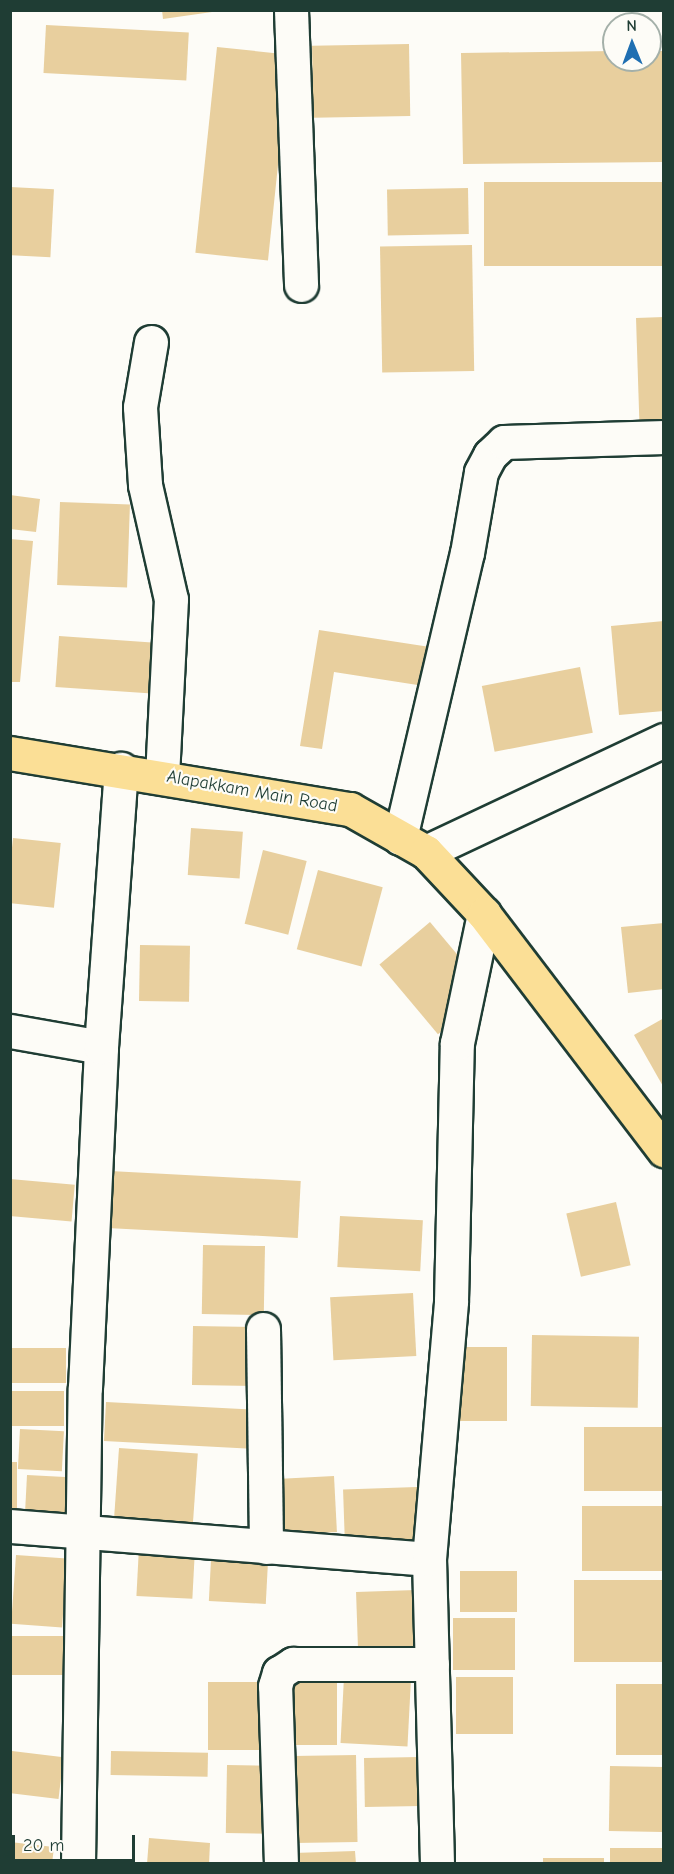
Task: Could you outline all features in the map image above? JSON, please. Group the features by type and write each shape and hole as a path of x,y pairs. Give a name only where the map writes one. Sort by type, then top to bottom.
{"main road":[{"name":"Alapakkam Main Road","path":"10,753 350,809 413,845 484,914 663,1150"}],"street":[{"path":"291,10 301,285"},
{"path":"151,342 140,407 145,485 171,599 162,777"},
{"path":"413,845 481,472 490,455 504,442 663,437"},
{"path":"413,845 663,740"},
{"path":"78,1863 85,1388 101,1047 121,770"},
{"path":"437,1863 429,1559 451,1301 457,1042 484,914"},
{"path":"10,1031 101,1047"},
{"path":"263,1329 266,1547"},
{"path":"10,1526 84,1534 429,1559"},
{"path":"281,1863 275,1686 279,1673 293,1664 432,1664"}],"building":[{"path":"162,10 212,10 212,12 163,19"},
{"path":"46,25 189,32 186,80 43,73"},
{"path":"409,44 410,116 313,118 312,46"},
{"path":"217,47 290,55 268,260 195,253"},
{"path":"602,51 602,72 662,72 662,51 664,51 664,162 463,164 461,53"},
{"path":"484,182 664,182 664,266 484,266"},
{"path":"10,187 54,189 50,257 10,255"},
{"path":"468,188 469,234 388,235 387,189"},
{"path":"472,245 474,371 382,373 380,247"},
{"path":"664,317 664,441 640,441 636,318"},
{"path":"10,495 40,499 36,532 10,529"},
{"path":"60,502 130,504 127,587 57,585"},
{"path":"10,539 33,541 20,682 10,682"},
{"path":"664,621 664,711 619,715 611,626"},
{"path":"319,630 430,647 424,686 334,672 322,749 300,746"},
{"path":"59,636 152,642 148,693 55,687"},
{"path":"580,667 593,733 495,752 482,686"},
{"path":"191,828 243,832 240,879 188,875"},
{"path":"13,838 61,843 54,908 10,903"},
{"path":"263,850 307,861 288,935 245,924"},
{"path":"318,870 383,887 361,967 297,949"},
{"path":"430,922 488,992 438,1034 379,964"},
{"path":"664,923 664,989 628,993 621,927"},
{"path":"140,945 190,946 189,1002 139,1001"},
{"path":"664,1018 664,1088 634,1035"},
{"path":"110,1171 301,1181 298,1238 107,1228"},
{"path":"10,1179 75,1185 72,1222 10,1216"},
{"path":"616,1202 631,1265 581,1277 566,1213"},
{"path":"340,1216 423,1220 420,1271 337,1267"},
{"path":"203,1245 265,1246 264,1315 202,1314"},
{"path":"413,1293 416,1356 333,1360 330,1297"},
{"path":"193,1326 255,1327 254,1386 192,1385"},
{"path":"532,1335 639,1337 638,1408 531,1406"},
{"path":"459,1347 507,1347 507,1421 459,1421"},
{"path":"10,1348 66,1348 66,1383 10,1383"},
{"path":"10,1391 64,1391 64,1426 10,1426"},
{"path":"106,1402 258,1410 256,1449 104,1441"},
{"path":"584,1427 664,1427 664,1491 584,1491"},
{"path":"20,1429 64,1431 62,1471 18,1469"},
{"path":"119,1448 198,1454 192,1532 113,1527"},
{"path":"10,1462 17,1462 17,1511 10,1511"},
{"path":"27,1475 70,1477 68,1516 25,1514"},
{"path":"334,1476 337,1532 275,1535 272,1479"},
{"path":"417,1487 419,1542 345,1545 343,1490"},
{"path":"582,1506 664,1506 664,1571 582,1571"},
{"path":"139,1547 195,1550 192,1599 136,1596"},
{"path":"16,1555 67,1559 62,1627 11,1624"},
{"path":"211,1560 268,1563 266,1604 209,1601"},
{"path":"460,1571 517,1571 517,1612 460,1612"},
{"path":"574,1580 664,1580 664,1662 574,1662"},
{"path":"416,1590 418,1658 358,1660 356,1592"},
{"path":"453,1618 515,1618 515,1670 453,1670"},
{"path":"10,1636 66,1636 66,1675 10,1675"},
{"path":"344,1677 411,1681 407,1746 341,1743"},
{"path":"456,1677 513,1677 513,1734 456,1734"},
{"path":"286,1681 337,1681 337,1745 286,1745"},
{"path":"208,1682 264,1682 264,1750 208,1750"},
{"path":"616,1684 664,1684 664,1755 616,1755"},
{"path":"12,1751 64,1757 58,1799 10,1793"},
{"path":"111,1751 208,1753 208,1777 111,1775"},
{"path":"356,1755 358,1842 295,1843 293,1756"},
{"path":"420,1757 421,1806 365,1807 364,1758"},
{"path":"227,1765 272,1766 271,1834 226,1833"},
{"path":"610,1766 664,1767 663,1832 609,1831"},
{"path":"149,1838 210,1843 209,1864 147,1864"},
{"path":"10,1842 54,1847 52,1864 10,1864"},
{"path":"610,1848 664,1848 664,1864 610,1864"},
{"path":"355,1851 356,1864 293,1864 293,1853"},
{"path":"543,1858 604,1858 604,1864 543,1864"}]}
